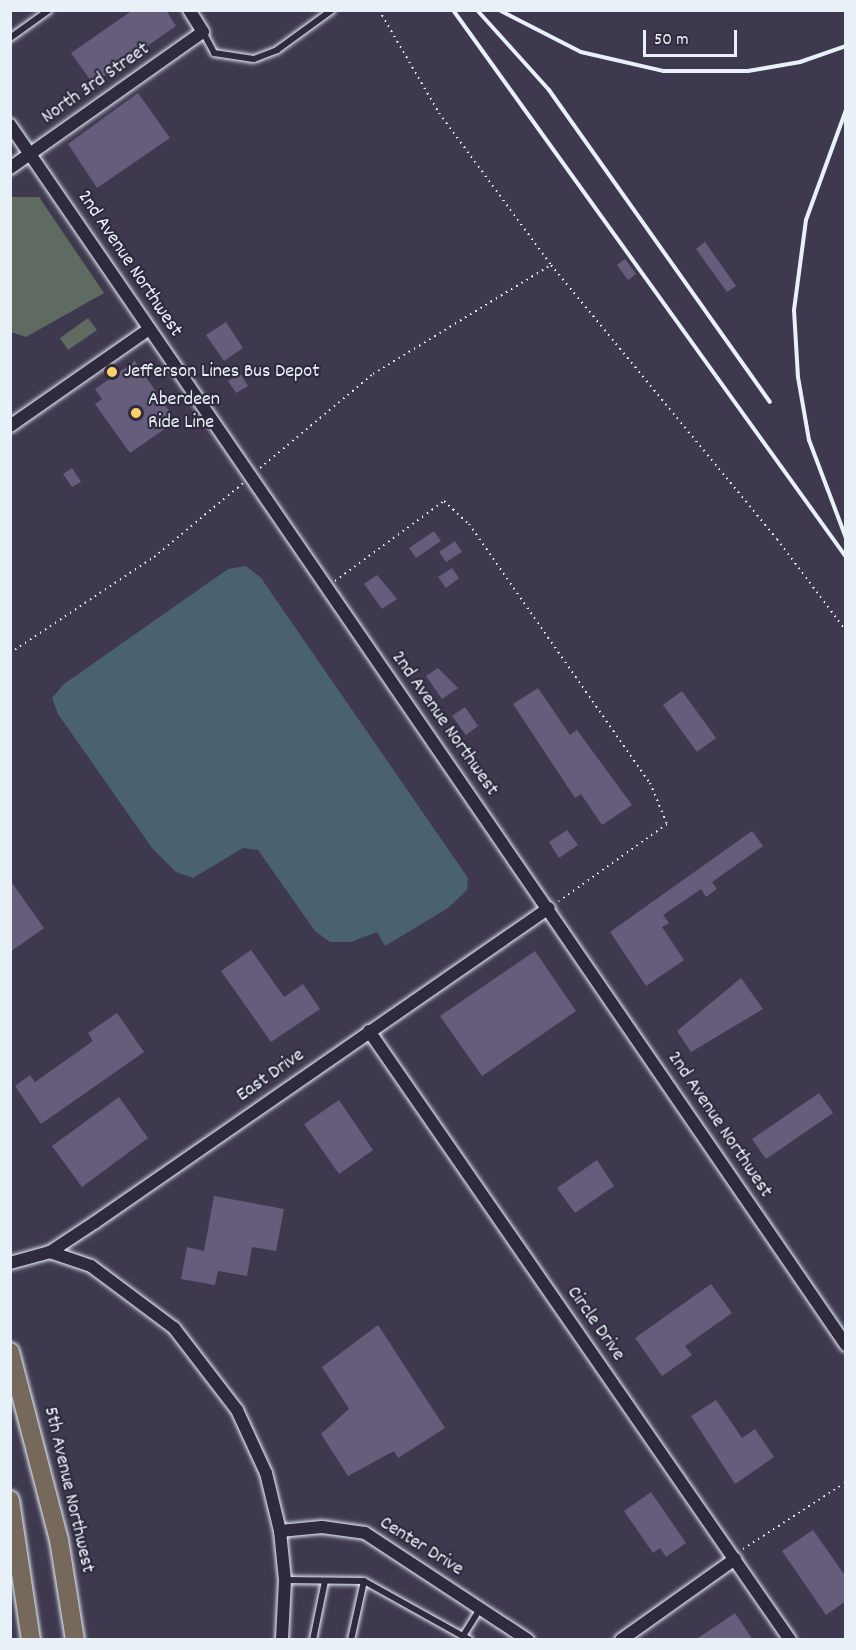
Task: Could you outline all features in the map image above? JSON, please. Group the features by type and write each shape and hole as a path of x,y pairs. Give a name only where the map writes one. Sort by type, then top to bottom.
{"main road":[{"name":"5th Avenue Northwest","path":"10,1352 57,1530 75,1640"},
{"path":"10,1500 31,1640"}],"street":[{"path":"189,10 203,32"},
{"name":"North 3rd Street","path":"10,168 203,32"},
{"name":"2nd Avenue Northwest","path":"10,125 326,588 549,908 846,1346"},
{"path":"10,426 149,329"},
{"name":"East Drive","path":"10,1263 50,1251 549,908"},
{"name":"Circle Drive","path":"369,1031 790,1640"},
{"path":"50,1251 91,1266 120,1284 197,1353 253,1441 280,1531 285,1580 282,1640"},
{"name":"Center Drive","path":"280,1531 322,1527 364,1533 528,1640"},
{"path":"621,1640 735,1559"}],"lane":[{"path":"10,38 49,10"},
{"path":"203,32 214,53 254,58 277,50 332,10"},
{"path":"285,1580 364,1581 470,1640"},
{"path":"313,1640 325,1581"},
{"path":"351,1640 364,1581"},
{"path":"463,1636 480,1608"}],"path":[{"path":"379,10 439,113 551,266 777,539 846,631"},
{"path":"10,653 154,557 373,374 551,266"},
{"path":"326,588 444,501 469,524 650,783 667,824 549,908"},
{"path":"735,1559 762,1534 818,1504 846,1482"}],"green space":[{"path":"10,197 39,197 104,293 26,337 11,332"},
{"path":"88,318 97,330 68,350 60,338"}],"water":[{"path":"246,566 261,578 468,878 467,890 448,908 385,946 377,932 351,942 330,942 315,931 258,850 243,848 193,878 176,872 152,848 58,714 52,698 64,684 228,569"}],"building":[{"path":"133,10 166,10 176,26 93,84 71,53"},
{"path":"138,93 170,138 97,188 68,144"},
{"path":"705,242 736,286 727,292 696,249"},
{"path":"625,259 636,274 628,280 617,265"},
{"path":"226,322 243,348 224,361 206,335"},
{"name":"Aberdeen Ride Line","path":"135,361 176,421 130,453 95,404 102,399 95,389"},
{"path":"240,373 248,386 236,393 228,381"},
{"path":"72,468 81,482 72,487 63,474"},
{"path":"434,531 441,541 416,558 409,548"},
{"path":"455,541 462,552 446,562 439,552"},
{"path":"452,568 459,578 446,588 438,577"},
{"path":"377,575 397,599 382,609 364,584"},
{"path":"438,668 458,688 442,699 426,676"},
{"path":"538,688 570,735 577,730 632,805 602,825 581,794 575,798 513,704"},
{"path":"682,691 716,738 697,752 663,705"},
{"path":"465,707 478,726 466,735 452,716"},
{"path":"567,830 578,845 559,858 549,842"},
{"path":"752,831 763,846 712,882 717,889 706,897 701,889 663,915 669,923 662,927 684,960 646,986 610,932"},
{"path":"10,880 44,928 10,952"},
{"path":"251,950 284,997 303,984 320,1009 271,1042 221,971"},
{"path":"535,951 576,1011 482,1076 440,1016"},
{"path":"741,978 763,1009 691,1052 677,1031"},
{"path":"117,1013 144,1052 41,1124 15,1086 30,1075 35,1082 93,1041 88,1033"},
{"path":"819,1093 833,1113 766,1159 752,1139"},
{"path":"119,1097 148,1138 82,1187 52,1146"},
{"path":"339,1100 373,1150 339,1174 304,1124"},
{"path":"597,1160 614,1186 575,1213 557,1188"},
{"path":"214,1196 284,1209 276,1251 252,1247 247,1276 218,1271 215,1285 181,1279 187,1247 204,1251"},
{"path":"711,1284 732,1313 685,1346 692,1355 662,1376 635,1338"},
{"path":"378,1325 445,1428 398,1458 394,1451 348,1476 321,1434 349,1409 322,1367"},
{"path":"716,1400 742,1438 755,1429 774,1457 735,1484 691,1416"},
{"path":"651,1492 686,1543 666,1557 660,1548 653,1553 624,1511"},
{"path":"813,1530 846,1577 846,1601 826,1615 782,1551"},
{"path":"735,1613 753,1640 695,1640"}],"railway":[{"path":"453,10 846,557"},
{"path":"477,10 549,90 770,402"},
{"path":"499,10 581,52 663,71 748,71 800,62 846,46"},
{"path":"846,110 806,220 794,310 798,377 809,440 846,538"}],"place":[{"name":"Jefferson Lines Bus Depot","path":"112,372"},
{"name":"Aberdeen Ride Line","path":"136,413"}]}
